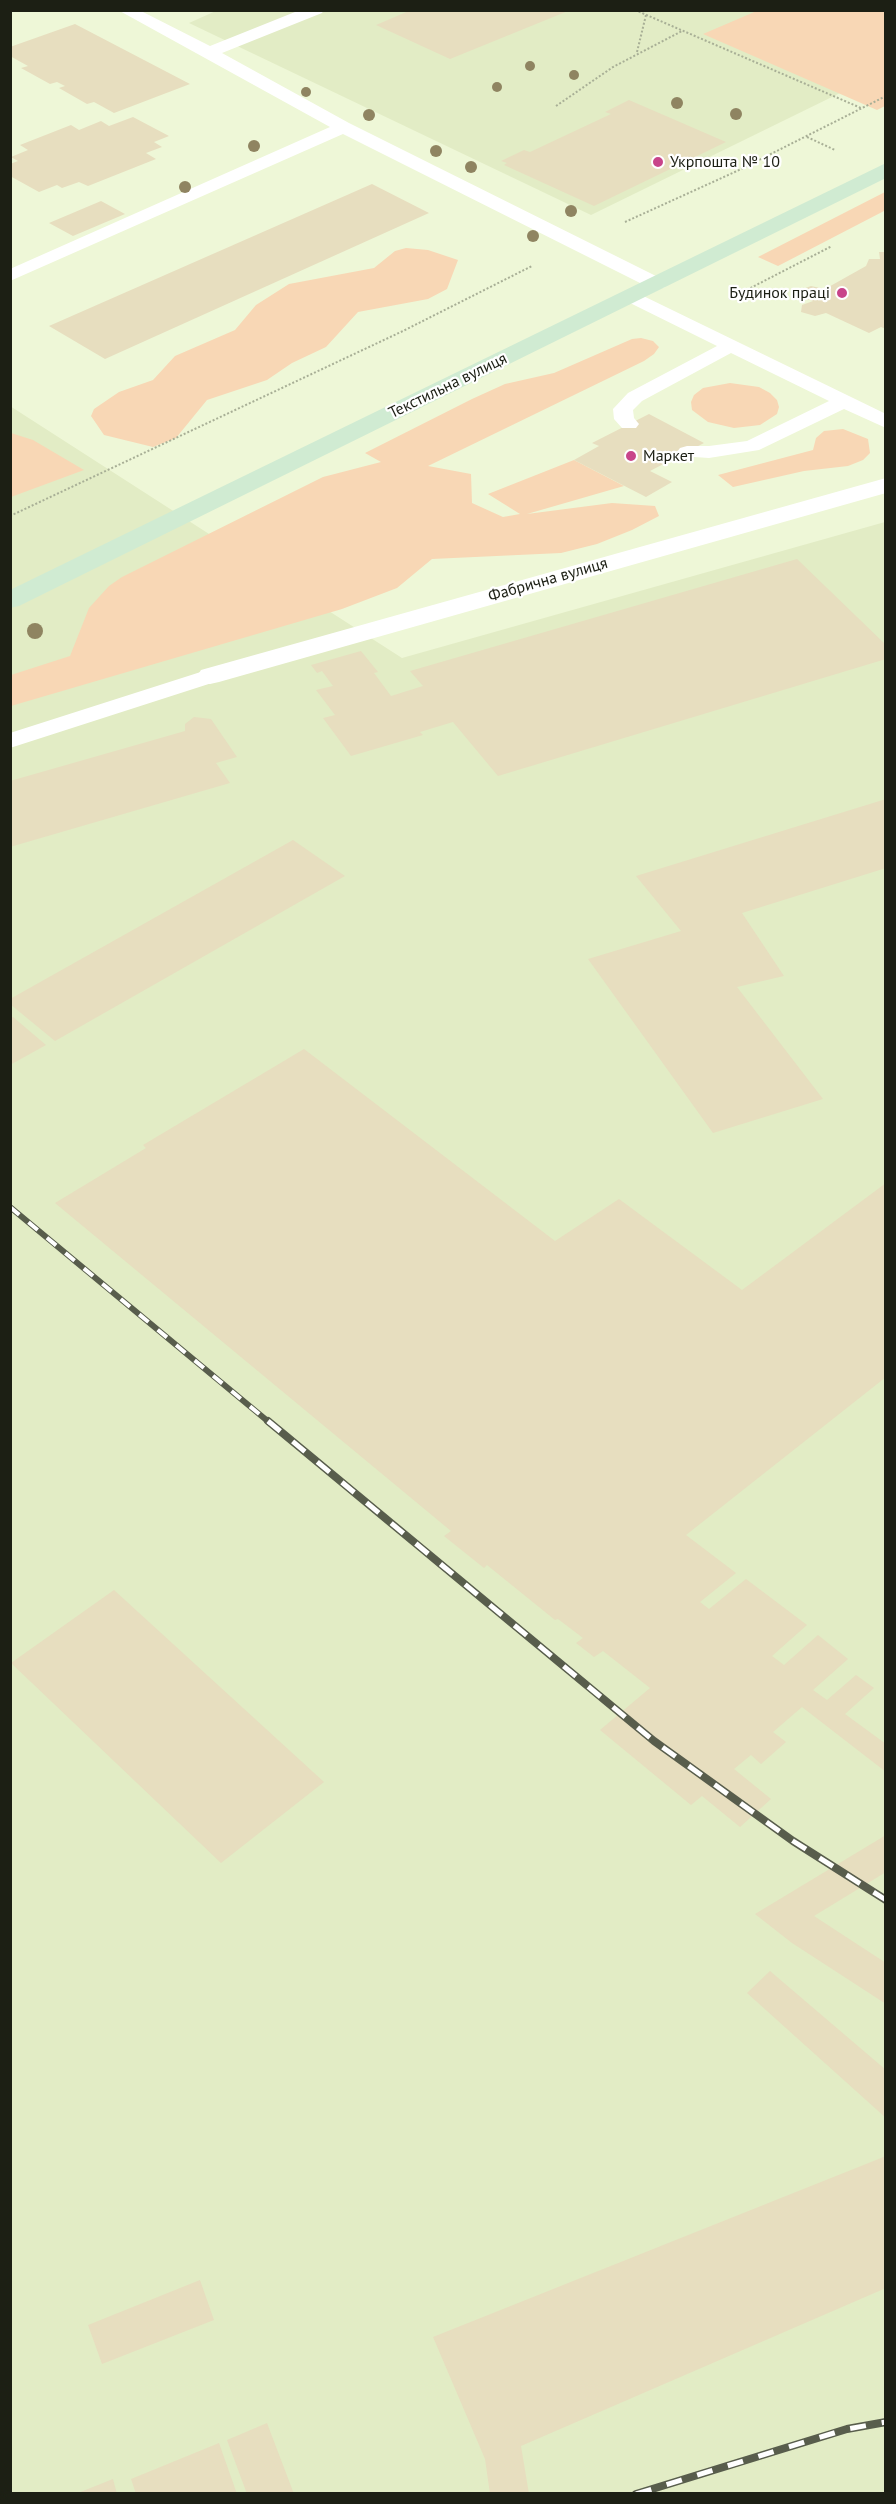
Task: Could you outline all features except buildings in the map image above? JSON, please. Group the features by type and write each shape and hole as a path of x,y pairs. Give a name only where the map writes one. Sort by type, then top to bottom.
{"street":[{"name":"Текстильна вулиця","path":"10,600 657,284 885,169"},
{"name":"Фабрична вулиця","path":"210,676 885,485"}],"lane":[{"path":"126,10 209,52 343,127 657,284"},
{"path":"209,52 316,10"},
{"path":"10,276 343,127"},
{"path":"632,296 885,422"},
{"path":"629,424 624,419 623,409 634,397 732,345"},
{"path":"687,452 709,452 752,446 846,401"},
{"path":"10,741 210,676"}],"path":[{"path":"635,10 861,108"},
{"path":"637,52 646,15"},
{"path":"556,106 637,52 683,31"},
{"path":"10,516 403,331 577,244 807,137 885,96"},
{"path":"807,137 837,150"},
{"path":"686,322 835,244"}],"shaded area":[{"path":"218,10 885,11 885,71 591,215 189,23"},
{"path":"759,10 885,11 885,106 877,110 703,34"},
{"path":"885,192 884,211 778,266 758,257"},
{"path":"406,248 428,250 458,260 447,289 428,299 358,312 326,347 292,363 267,380 207,400 176,438 153,447 104,435 91,416 94,409 119,392 153,380 175,356 235,330 256,305 289,284 374,268 395,251"},
{"path":"641,338 653,341 659,347 644,361 428,466 471,474 472,503 503,517 520,514 488,494 574,460 624,486 527,514 612,503 655,506 659,516 597,544 561,553 432,559 397,588 342,609 11,706 11,675 70,656 89,608 109,586 122,577 323,477 381,462 365,453 472,399 505,384 554,373 632,339"},
{"path":"730,383 759,387 770,393 777,400 779,407 777,414 760,425 734,428 708,422 692,410 691,402 694,395 703,388"},
{"path":"10,406 402,658 885,522 885,2493 11,2493"},
{"path":"843,429 868,439 870,453 863,460 848,466 804,471 733,487 718,475 813,450 816,438 824,431"},
{"path":"11,433 33,440 84,470 11,497"}],"railway":[{"path":"10,1207 270,1423"},
{"path":"268,1421 654,1741 793,1841 886,1900"},
{"path":"636,2494 847,2429 886,2422"}],"place":[{"name":"Укрпошта № 10","path":"658,162"},
{"name":"Будинок праці","path":"842,293"},
{"name":"Маркет","path":"631,456"}]}
